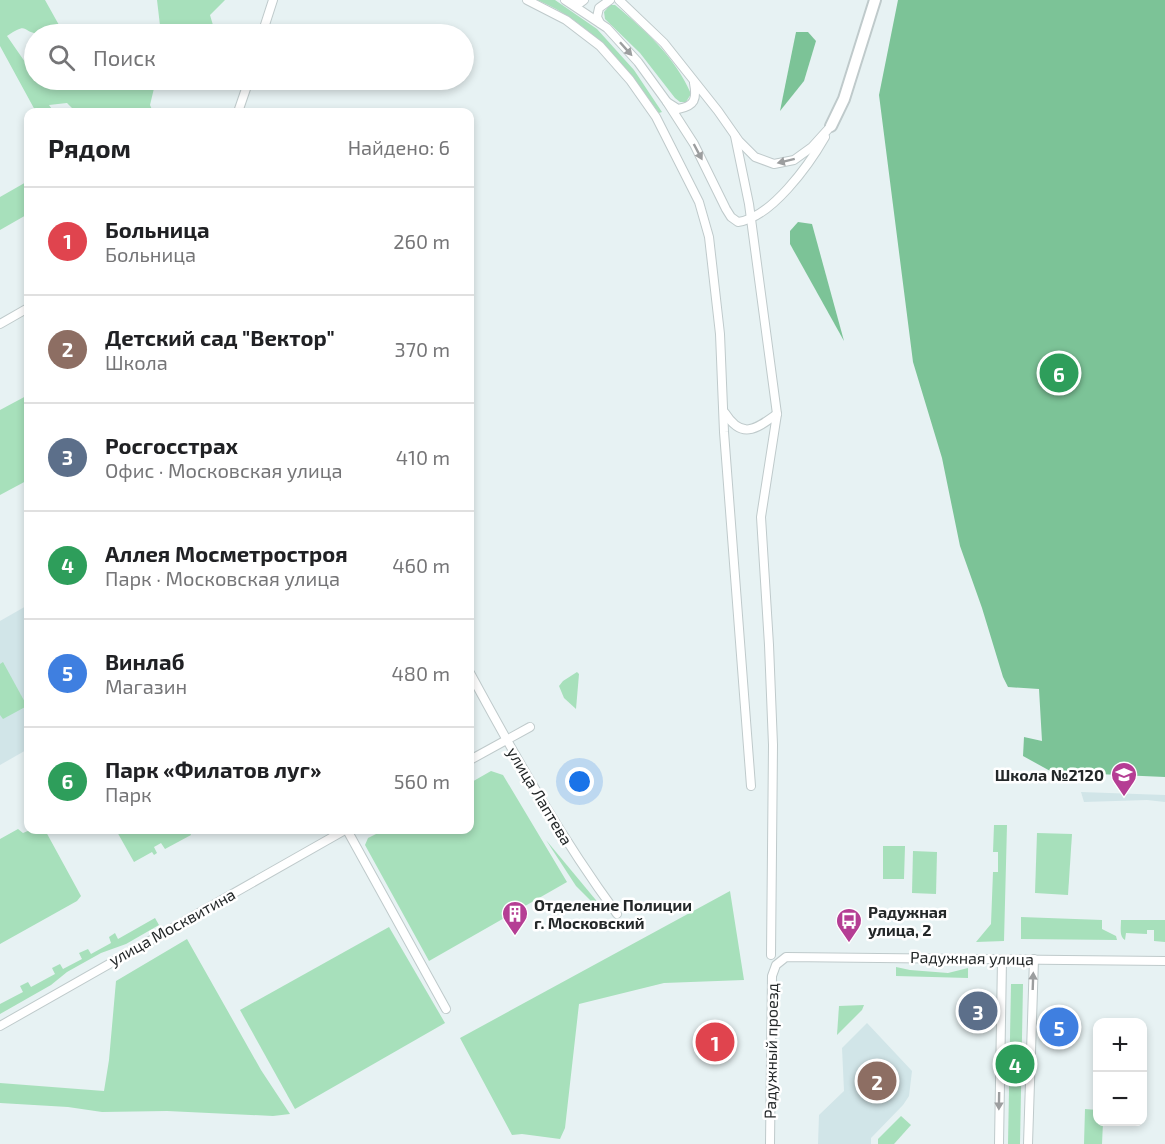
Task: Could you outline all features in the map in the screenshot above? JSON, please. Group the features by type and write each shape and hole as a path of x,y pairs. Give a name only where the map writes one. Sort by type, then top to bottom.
{"street":[{"path":"265,24 273,0"},
{"path":"527,0 566,20 600,46 630,80 656,117 699,202 709,237 720,334 723,411 751,786"},
{"path":"567,2 580,3 584,0"},
{"path":"600,23 597,17 599,8 610,0"},
{"path":"619,0 664,43 746,150 755,157 774,164 794,160 812,147 831,126"},
{"path":"567,2 608,28 638,62 668,102 694,144 726,209 738,222 754,218 794,181 815,155 844,99 876,0"},
{"path":"668,102 678,109 688,107 696,95 694,82"},
{"path":"239,108 246,90"},
{"path":"735,136 749,204 777,414 761,517 770,645 773,745 771,955"},
{"path":"0,324 24,310"},
{"path":"723,411 732,424 740,430 752,430 777,414"},
{"name":"улица Лаптева","path":"474,680 559,830 617,914"},
{"path":"474,758 530,727"},
{"name":"улица Москвитина","path":"0,1026 339,834"},
{"path":"348,834 446,1009"},
{"name":"Радужная улица","path":"780,960 794,956 1165,961"},
{"path":"999,1144 1002,959"},
{"path":"1028,1144 1034,959"},
{"name":"Радужный проезд","path":"770,1144 772,976 773,969 780,960"}],"shaded area":[{"path":"24,607 24,751 0,765 0,621"},
{"name":"Школа №2120","path":"1081,792 1165,795 1165,802 1147,800 1084,802"},
{"path":"867,1023 912,1071 909,1096 871,1138 871,1144 818,1144 819,1115 844,1091 842,1048"}],"green space":[{"path":"0,0 45,0 58,24 24,24 24,29 19,29 7,36 24,61 24,90 0,46"},
{"path":"157,0 225,0 210,15 213,24 160,24"},
{"path":"537,0 555,0 597,29 634,70 662,112 659,113 634,79 591,33 556,9"},
{"path":"898,0 1165,0 1165,777 1052,772 1023,756 1024,737 1042,741 1039,689 1008,687 1003,677 960,546 942,458 913,362 879,95"},
{"path":"610,5 615,5 637,24 668,56 691,94 686,102 680,102 675,98 640,53 605,19 604,12"},
{"path":"796,32 808,32 816,41 804,81 780,111"},
{"path":"24,90 154,90 151,108 72,108 67,103 49,105 51,108 34,108"},
{"path":"24,183 24,216 0,230 0,197"},
{"path":"798,222 812,224 844,341 790,244 790,231"},
{"path":"24,397 24,482 0,495 0,410"},
{"path":"3,662 24,700 24,708 3,719 0,715 0,664"},
{"path":"577,672 579,674 576,709 564,698 559,686"},
{"path":"491,771 503,775 567,882 429,961 365,845 368,838 376,834 474,834 474,781"},
{"path":"994,825 1007,825 1004,941 976,942 991,924 993,872 998,872 998,852 993,852"},
{"path":"18,829 24,834 47,834 81,896 77,901 0,944 0,839"},
{"path":"1037,833 1072,834 1068,895 1035,893"},
{"path":"118,834 191,834 165,849 161,843 154,847 157,853 154,855 152,852 134,862"},
{"path":"546,840 600,905 599,909 576,886"},
{"path":"883,846 905,846 904,879 883,879"},
{"path":"913,851 937,852 936,894 912,893"},
{"path":"730,891 744,980 664,983 579,1004 565,1128 560,1139 522,1134 512,1135 460,1038"},
{"path":"1021,917 1102,920 1102,929 1116,936 1117,940 1021,939"},
{"path":"155,918 159,925 126,944 101,953 67,972 51,985 0,1014 0,1004 23,992 20,986 28,982 31,987 55,974 52,968 60,964 63,969 82,959 79,953 88,949 91,954 111,943 109,937 115,933 118,939"},
{"path":"1121,920 1165,920 1165,942 1154,941 1154,930 1147,930 1147,934 1126,933 1125,940 1123,939"},
{"path":"389,927 445,1023 295,1109 240,1010"},
{"path":"187,939 261,1070 290,1114 273,1116 167,1111 102,1112 68,1107 0,1103 0,1083 104,1091 116,981"},
{"path":"896,967 948,973 968,968 968,978 896,976"},
{"path":"1011,984 1023,984 1020,1144 1008,1144"},
{"path":"864,1005 862,1010 837,1035 839,1006"},
{"path":"1085,1109 1093,1110 1093,1126 1103,1126 1102,1144 1084,1144"},
{"path":"901,1116 911,1125 894,1144 878,1144 878,1139"}],"place":[{"name":"Парк «Филатов луг»","path":"1059,373"},
{"name":"Школа №2120","path":"1124,798"},
{"name":"Отделение Полиции г. Московский","path":"515,937"},
{"name":"Радужная улица, 2","path":"849,944"},
{"name":"Росгосстрах","path":"978,1011"},
{"name":"Винлаб","path":"1059,1027"},
{"name":"Больница","path":"715,1042"},
{"name":"Аллея Мосметростроя","path":"1015,1064"},
{"name":"Детский сад \"Вектор\"","path":"877,1081"}]}
